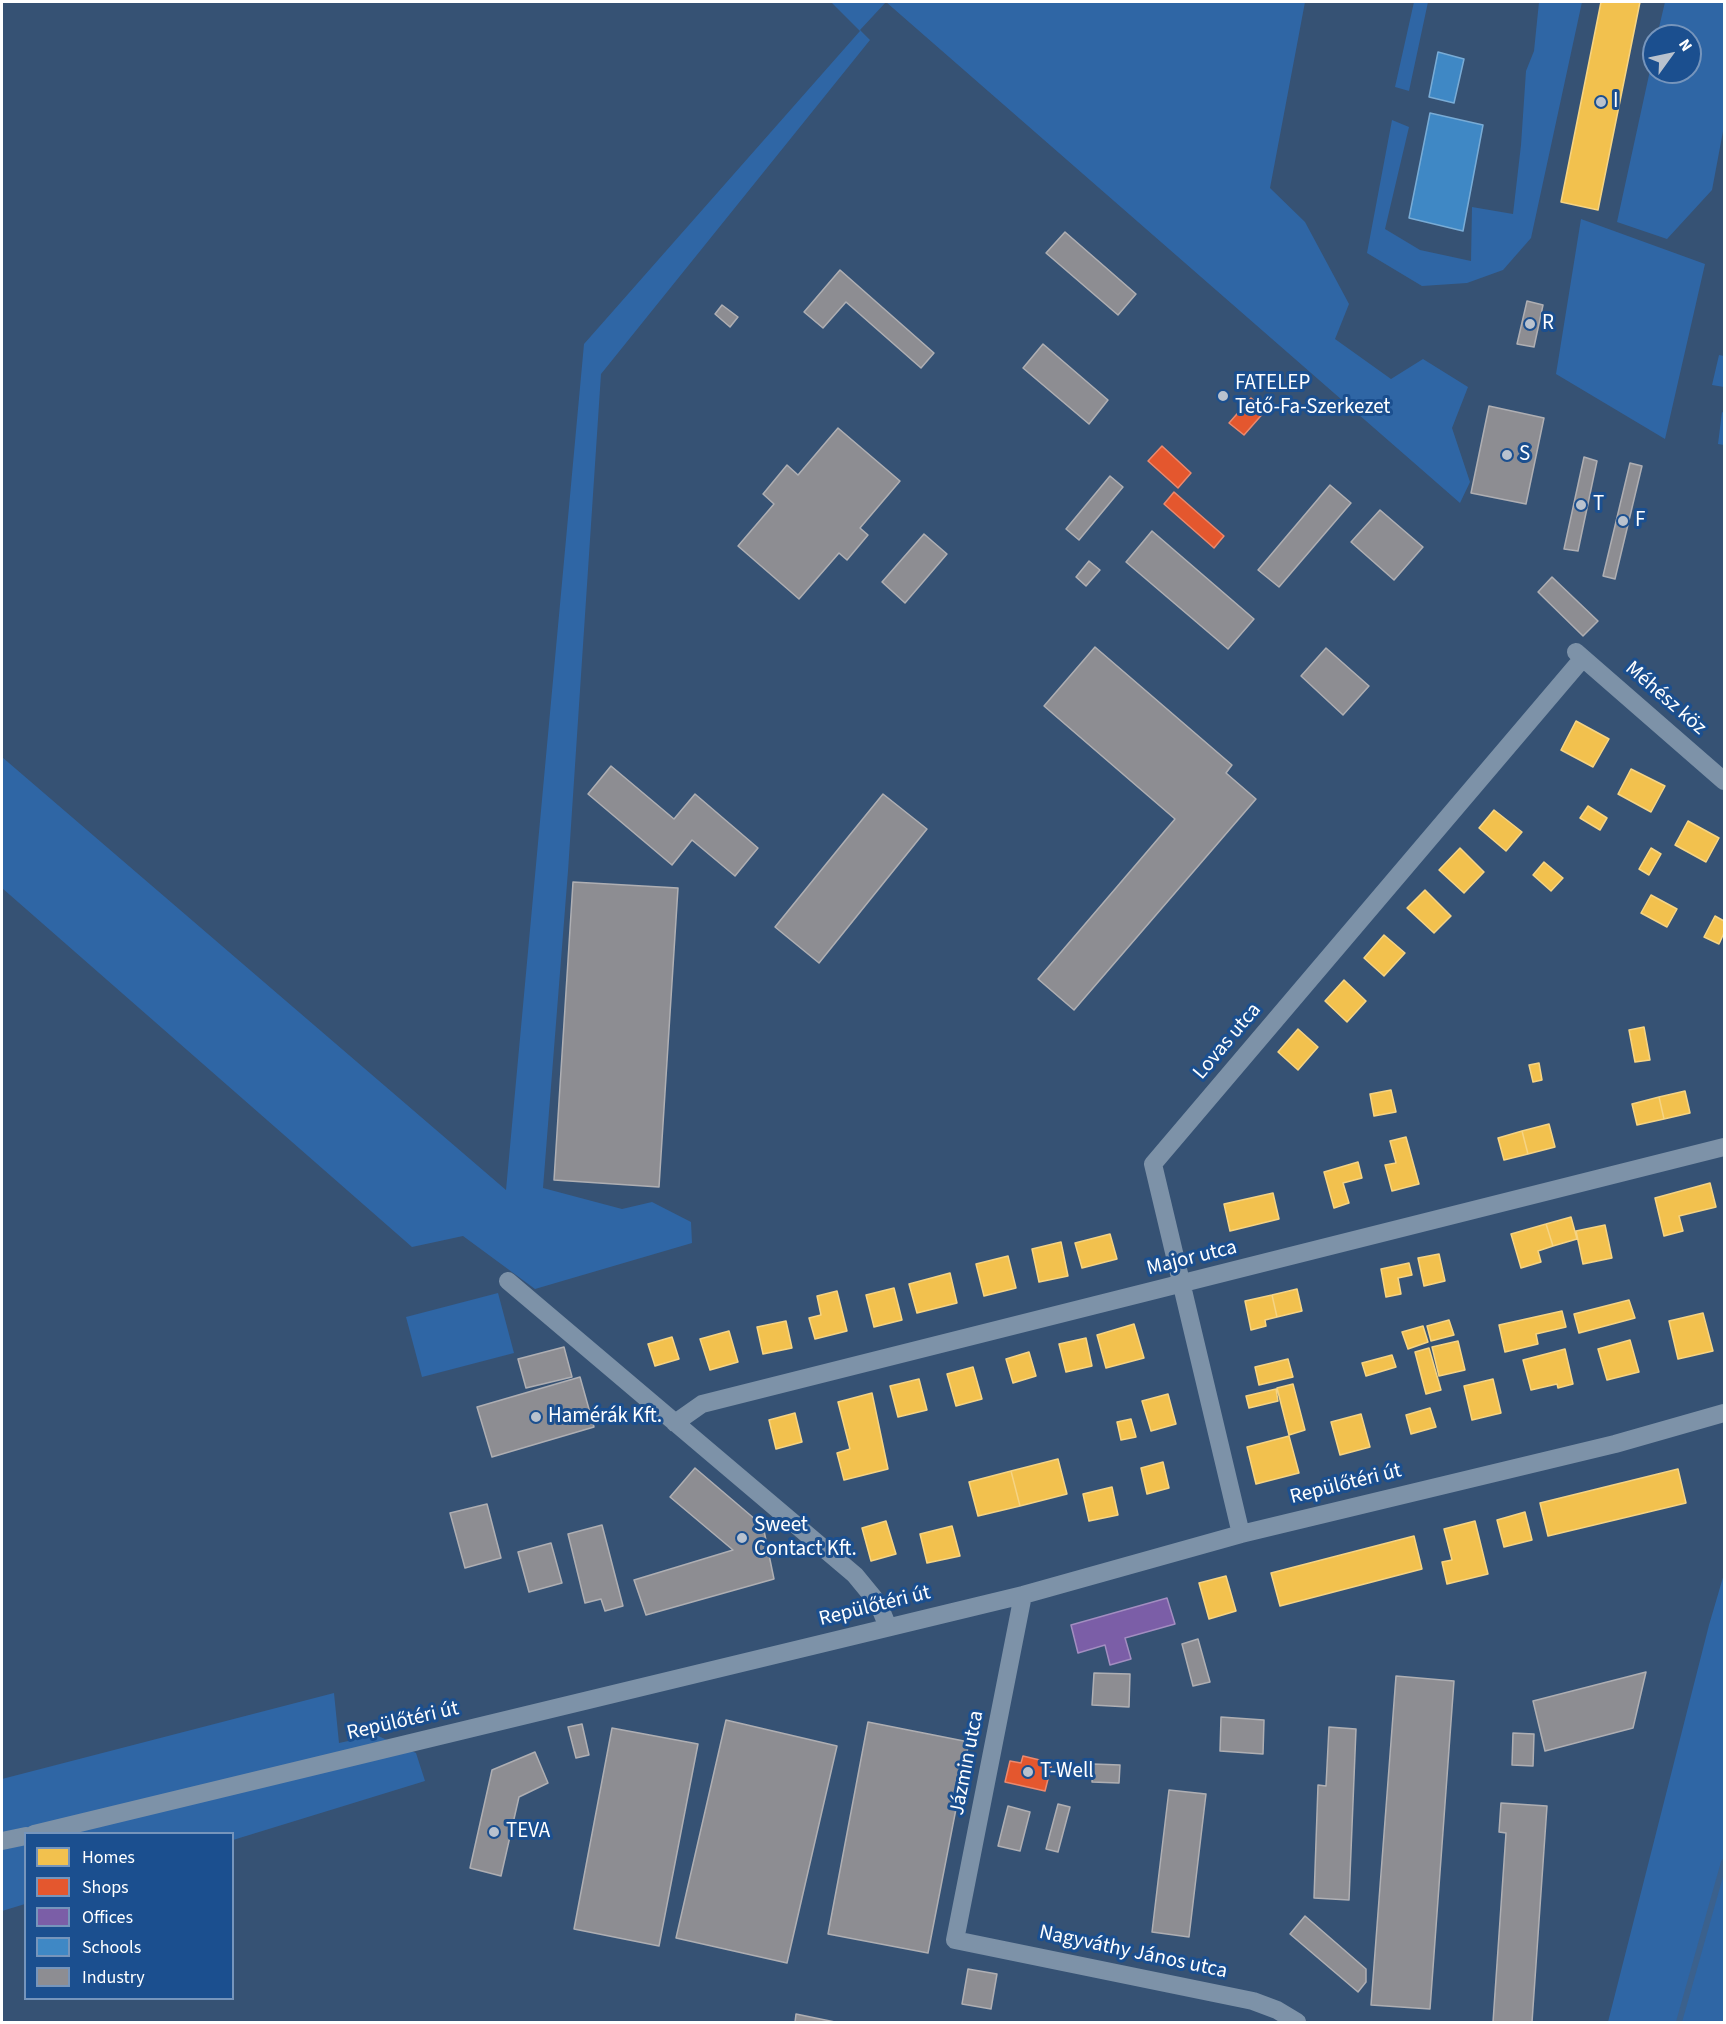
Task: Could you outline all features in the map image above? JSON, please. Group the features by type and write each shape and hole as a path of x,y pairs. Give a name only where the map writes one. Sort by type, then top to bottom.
{"street":[{"name":"Méhész köz","path":"1579,655 1725,781"},
{"name":"Lovas utca","path":"1241,1534 1153,1164 1579,655"},
{"name":"Major utca","path":"675,1423 702,1404 1181,1286 1725,1147"},
{"path":"508,1281 855,1575 878,1603 888,1627"},
{"name":"Repülőtéri út","path":"38,1832 1023,1595 1241,1534 1615,1444 1725,1413"},
{"name":"Jázmin utca","path":"955,1940 1023,1595"},
{"path":"2,1841 24,1836"},
{"name":"Nagyváthy János utca","path":"955,1940 1253,2001 1277,2010 1297,2022"}],"shaded area":[{"path":"831,2 886,2 860,30 870,40 601,374 568,871 543,1188 622,1209 652,1202 691,1222 692,1243 535,1289 463,1236 412,1247 2,888 2,757 506,1190 584,344 860,31"},
{"path":"886,2 1305,2 1270,188 1305,222 1349,304 1335,339 1391,379 1423,359 1468,387 1452,428 1470,482 1460,503"},
{"path":"1414,2 1428,2 1409,91 1395,87"},
{"path":"1539,2 1582,2 1531,238 1503,270 1467,283 1422,286 1367,253 1392,120 1409,127 1385,229 1420,250 1471,261 1472,207 1513,214 1526,71 1534,51"},
{"path":"1665,2 1724,2 1724,126 1712,190 1667,239 1617,222 1647,84 1702,84 1702,24 1660,24"},
{"path":"1581,219 1705,264 1665,439 1556,374"},
{"path":"1719,355 1724,356 1724,387 1712,385"},
{"path":"1722,412 1724,413 1724,445 1718,444"},
{"path":"498,1293 514,1353 422,1377 406,1317"},
{"path":"1724,1574 1724,2022 1608,2022 1709,1625"},
{"path":"334,1693 339,1743 376,1735 416,1753 425,1781 234,1840 234,1832 24,1832 24,1904 2,1911 2,1779"}],"building: Homes":[{"name":"I","path":"1601,2 1640,2 1598,210 1561,202"},
{"path":"1576,721 1609,739 1593,767 1561,750"},
{"path":"1631,769 1665,786 1651,812 1618,794"},
{"path":"1588,806 1607,818 1600,830 1580,818"},
{"path":"1494,810 1522,832 1506,851 1479,828"},
{"path":"1688,821 1719,838 1706,862 1675,845"},
{"path":"1460,848 1484,872 1464,893 1439,870"},
{"path":"1651,848 1661,854 1649,875 1639,869"},
{"path":"1544,862 1563,878 1551,891 1533,875"},
{"path":"1425,890 1451,916 1434,933 1407,908"},
{"path":"1651,895 1677,909 1667,927 1641,913"},
{"path":"1715,916 1724,921 1724,933 1719,944 1704,937"},
{"path":"1384,935 1405,953 1384,976 1364,958"},
{"path":"1344,980 1366,1001 1347,1022 1325,1001"},
{"path":"1644,1027 1650,1060 1635,1062 1629,1030"},
{"path":"1298,1029 1318,1047 1298,1070 1278,1052"},
{"path":"1539,1063 1542,1080 1533,1082 1529,1065"},
{"path":"1391,1090 1396,1112 1374,1116 1370,1094"},
{"path":"1685,1091 1690,1113 1664,1119 1659,1097"},
{"path":"1659,1097 1664,1119 1637,1125 1632,1104"},
{"path":"1549,1124 1555,1147 1528,1154 1522,1131"},
{"path":"1522,1131 1528,1154 1504,1160 1498,1138"},
{"path":"1406,1137 1419,1184 1392,1191 1385,1165 1396,1163 1390,1141"},
{"path":"1358,1162 1362,1178 1343,1183 1349,1203 1334,1208 1324,1172"},
{"path":"1710,1183 1716,1207 1679,1216 1683,1231 1664,1236 1655,1198"},
{"path":"1273,1193 1279,1219 1230,1231 1224,1204"},
{"path":"1571,1217 1577,1239 1553,1246 1546,1224"},
{"path":"1546,1224 1553,1246 1538,1251 1541,1262 1521,1268 1511,1234"},
{"path":"1605,1225 1612,1258 1583,1264 1576,1231"},
{"path":"1110,1234 1117,1259 1082,1268 1075,1243"},
{"path":"1061,1242 1068,1276 1039,1282 1032,1249"},
{"path":"1439,1254 1445,1281 1424,1286 1418,1258"},
{"path":"1008,1256 1016,1288 984,1296 976,1264"},
{"path":"1409,1263 1412,1275 1398,1278 1401,1294 1386,1297 1381,1269"},
{"path":"950,1273 957,1303 917,1313 909,1284"},
{"path":"894,1288 902,1320 874,1327 866,1295"},
{"path":"1297,1289 1302,1311 1277,1317 1272,1295"},
{"path":"837,1291 847,1331 815,1339 809,1318 821,1315 817,1296"},
{"path":"1272,1295 1277,1317 1265,1320 1266,1326 1251,1330 1245,1301"},
{"path":"1629,1300 1635,1318 1579,1333 1574,1314"},
{"path":"1562,1311 1566,1327 1536,1334 1538,1344 1505,1352 1499,1325"},
{"path":"1703,1313 1713,1351 1678,1359 1669,1321"},
{"path":"1449,1320 1454,1335 1431,1341 1427,1326"},
{"path":"786,1321 792,1348 763,1354 757,1327"},
{"path":"1134,1324 1144,1358 1106,1368 1097,1335"},
{"path":"1423,1326 1428,1342 1408,1349 1402,1332"},
{"path":"729,1331 738,1362 710,1370 700,1339"},
{"path":"672,1337 679,1359 655,1366 648,1344"},
{"path":"1086,1338 1092,1366 1066,1372 1059,1344"},
{"path":"1630,1340 1639,1372 1607,1380 1598,1349"},
{"path":"1458,1341 1465,1370 1439,1376 1432,1347"},
{"path":"1429,1348 1441,1390 1426,1394 1415,1352"},
{"path":"1565,1349 1573,1384 1558,1388 1557,1384 1531,1390 1523,1360"},
{"path":"1029,1352 1036,1376 1013,1383 1006,1359"},
{"path":"1392,1355 1396,1367 1366,1376 1362,1363"},
{"path":"1288,1359 1293,1377 1259,1385 1255,1367"},
{"path":"973,1367 982,1399 956,1406 947,1374"},
{"path":"919,1379 927,1410 898,1417 890,1386"},
{"path":"1493,1379 1501,1413 1472,1420 1464,1386"},
{"path":"1293,1384 1305,1430 1289,1435 1277,1388"},
{"path":"1276,1389 1278,1401 1249,1408 1246,1396"},
{"path":"872,1393 888,1469 844,1480 837,1453 850,1449 838,1402"},
{"path":"1168,1394 1176,1424 1151,1431 1142,1401"},
{"path":"1430,1408 1436,1427 1411,1434 1406,1415"},
{"path":"795,1413 802,1442 776,1449 769,1420"},
{"path":"1361,1414 1370,1447 1340,1455 1331,1422"},
{"path":"1131,1419 1136,1437 1121,1440 1117,1422"},
{"path":"1289,1436 1299,1473 1256,1484 1247,1447"},
{"path":"1058,1459 1067,1494 1020,1506 1011,1471"},
{"path":"1163,1462 1169,1488 1147,1494 1141,1468"},
{"path":"1678,1469 1686,1503 1548,1536 1540,1503"},
{"path":"1011,1471 1020,1506 978,1516 969,1482"},
{"path":"1112,1487 1118,1515 1089,1521 1083,1494"},
{"path":"1525,1512 1532,1540 1504,1547 1497,1520"},
{"path":"886,1521 896,1554 871,1561 862,1528"},
{"path":"1475,1521 1488,1574 1447,1584 1442,1562 1452,1560 1444,1529"},
{"path":"952,1526 960,1556 927,1563 920,1534"},
{"path":"1414,1536 1422,1569 1280,1606 1271,1573"},
{"path":"1226,1576 1236,1611 1209,1619 1199,1583"}],"building: Shops":[{"path":"1251,398 1266,410 1244,435 1229,423"},
{"path":"1162,446 1191,473 1178,488 1148,461"},
{"path":"1174,492 1224,536 1214,548 1164,504"},
{"name":"T-Well","path":"1023,1756 1052,1763 1045,1791 1005,1782 1010,1761 1021,1763"}],"building: Offices":[{"path":"1167,1598 1175,1624 1125,1638 1131,1659 1110,1665 1105,1645 1078,1653 1071,1625"}],"building: Schools":[{"path":"1438,52 1464,59 1454,103 1429,97"},
{"path":"1430,113 1483,125 1463,231 1409,218"}],"building: Industry":[{"path":"1065,232 1136,294 1118,315 1046,253"},
{"path":"840,270 934,353 921,368 846,302 823,328 804,312"},
{"name":"R","path":"1527,301 1543,305 1534,347 1517,344"},
{"path":"722,305 738,317 730,327 715,314"},
{"path":"1043,344 1108,400 1089,424 1023,368"},
{"name":"S","path":"1489,406 1544,418 1526,504 1471,493"},
{"path":"838,428 900,481 860,528 868,535 847,560 839,553 799,599 738,546 774,504 763,494 787,465 798,475"},
{"name":"T","path":"1584,457 1597,461 1578,551 1564,549"},
{"name":"F","path":"1630,463 1642,466 1615,579 1603,576"},
{"path":"1110,476 1123,487 1079,540 1066,529"},
{"path":"1330,485 1351,503 1279,587 1258,570"},
{"path":"1380,510 1423,547 1394,580 1351,542"},
{"path":"1152,531 1254,619 1228,649 1126,562"},
{"path":"924,534 947,554 905,603 882,582"},
{"path":"1089,561 1100,570 1086,586 1076,577"},
{"path":"1552,577 1598,621 1583,636 1538,592"},
{"path":"1095,647 1232,765 1226,773 1256,799 1074,1010 1038,979 1175,819 1044,706"},
{"path":"1326,648 1369,686 1343,715 1301,676"},
{"path":"611,766 674,819 695,794 758,848 735,876 692,840 672,865 588,794"},
{"path":"883,794 927,829 819,963 775,927"},
{"path":"573,882 678,888 659,1187 554,1180"},
{"path":"564,1347 572,1377 526,1388 518,1359"},
{"name":"Hamérák Kft.","path":"580,1377 594,1427 492,1457 477,1407"},
{"name":"Sweet Contact Kft.","path":"695,1468 763,1526 774,1579 646,1615 634,1580 733,1550 670,1497"},
{"path":"487,1504 501,1558 465,1568 450,1513"},
{"path":"602,1525 623,1606 605,1611 601,1599 585,1603 568,1534"},
{"path":"551,1543 562,1583 529,1592 518,1552"},
{"path":"1198,1639 1210,1682 1193,1686 1182,1644"},
{"path":"1646,1672 1633,1728 1545,1751 1533,1701"},
{"path":"1094,1673 1130,1674 1129,1707 1092,1705"},
{"path":"1396,1676 1454,1681 1430,2009 1371,2005"},
{"path":"1221,1717 1264,1720 1263,1754 1220,1751"},
{"path":"726,1720 837,1746 787,1963 676,1938"},
{"path":"868,1722 969,1742 928,1953 828,1934"},
{"path":"582,1724 589,1755 576,1758 568,1727"},
{"path":"1329,1727 1356,1729 1349,1900 1314,1898 1318,1785 1326,1786"},
{"path":"612,1728 698,1744 659,1946 574,1929"},
{"path":"1513,1733 1534,1734 1533,1766 1512,1765"},
{"name":"TEVA","path":"535,1752 548,1783 519,1797 501,1876 470,1868 492,1770"},
{"path":"1093,1764 1120,1765 1119,1783 1092,1782"},
{"path":"1169,1790 1206,1794 1189,1937 1152,1932"},
{"path":"1501,1803 1547,1806 1532,2022 1493,2022 1506,1833 1499,1832"},
{"path":"1058,1804 1070,1807 1058,1852 1046,1849"},
{"path":"1008,1806 1030,1812 1020,1851 998,1846"},
{"path":"1305,1916 1366,1969 1366,1982 1358,1992 1290,1934"},
{"path":"968,1969 997,1974 991,2009 962,2004"},
{"path":"796,2014 835,2022 795,2022"}],"waterway":[{"path":"1679,2022 1724,1862"}],"place":[{"name":"I","path":"1601,102"},
{"name":"R","path":"1530,324"},
{"name":"FATELEP Tető-Fa-Szerkezet","path":"1223,396"},
{"name":"S","path":"1507,455"},
{"name":"T","path":"1581,505"},
{"name":"F","path":"1623,521"},
{"name":"Hamérák Kft.","path":"536,1417"},
{"name":"Sweet Contact Kft.","path":"742,1538"},
{"name":"T-Well","path":"1028,1772"},
{"name":"TEVA","path":"494,1832"}]}
